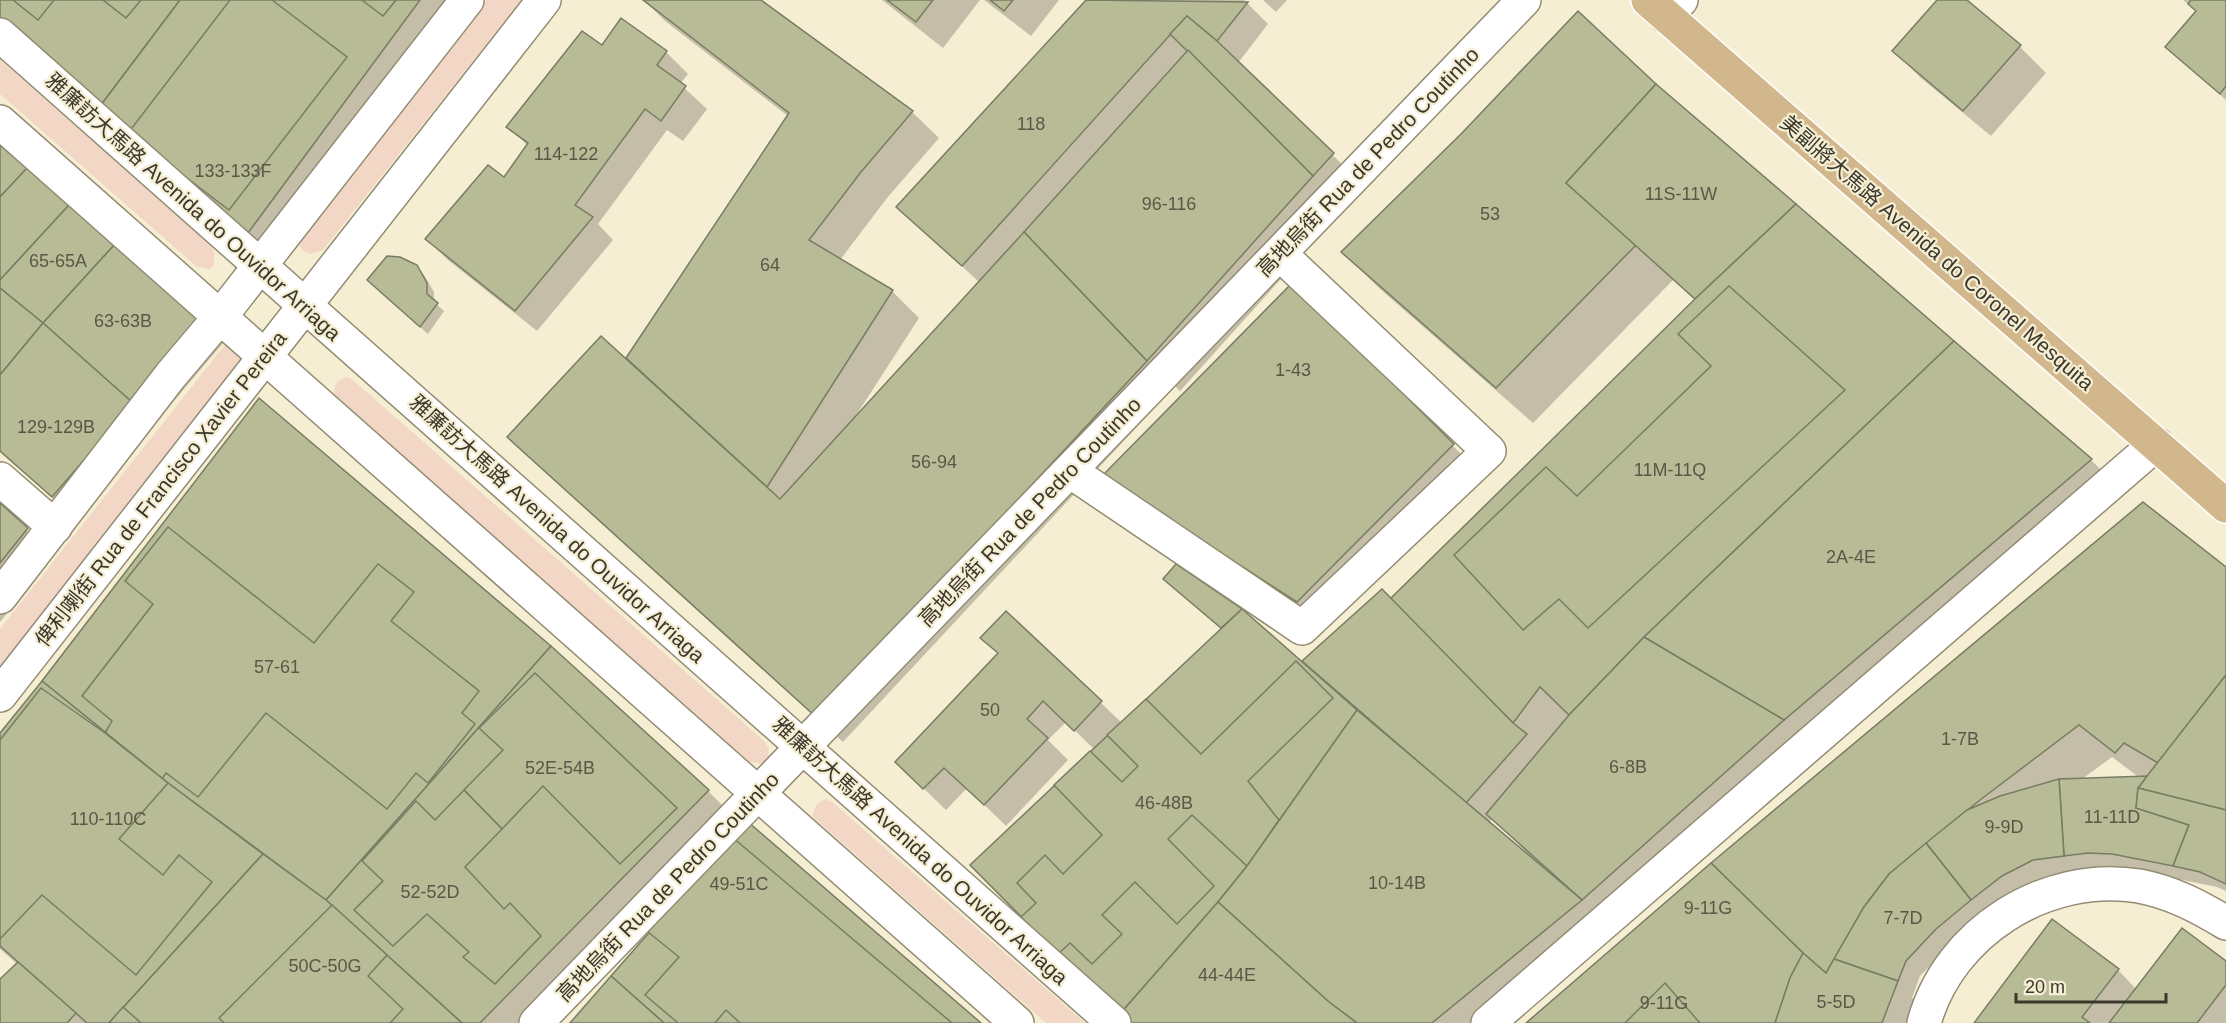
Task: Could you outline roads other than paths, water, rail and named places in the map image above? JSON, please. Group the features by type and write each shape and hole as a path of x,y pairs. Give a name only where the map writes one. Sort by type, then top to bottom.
{"main road":[{"name":"美副將大馬路 Avenida do Coronel Mesquita","path":"1665,5 2226,506"}],"street":[{"path":"0,597 171,375 220,317 467,0"},
{"name":"俾利喇街 Rua de Francisco Xavier Pereira","path":"0,696 544,0"},
{"name":"高地烏街 Rua de Pedro Coutinho","path":"536,1023 1524,0"},
{"name":"雅廉訪大馬路 Avenida do Ouvidor Arriaga","path":"0,35 1114,1023"},
{"path":"0,122 1017,1023"},
{"path":"1070,471 1302,628 1489,451 1280,254"},
{"path":"1488,1023 2156,444"},
{"path":"0,479 55,527"},
{"path":"1924,1023 1929,1006 1943,978 1962,952 1985,929 2012,910 2041,896 2073,887 2106,884 2138,886 2199,906 2226,923"}]}
